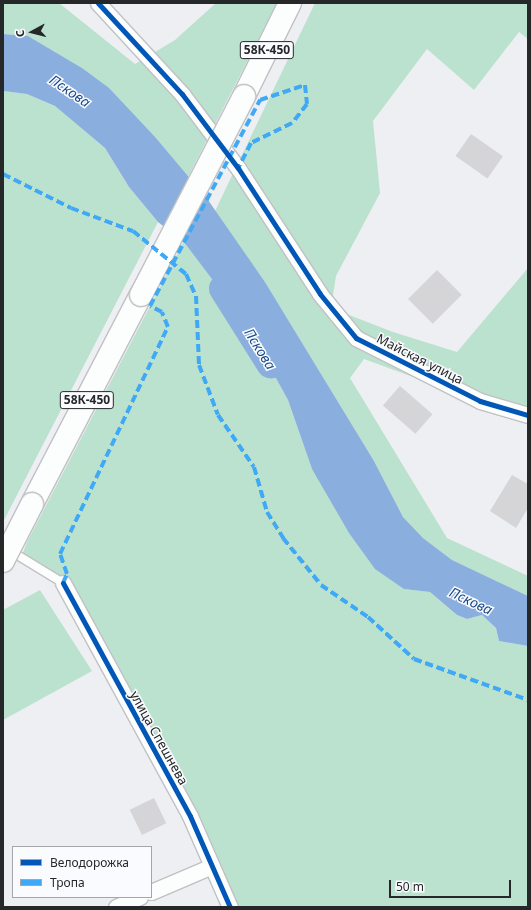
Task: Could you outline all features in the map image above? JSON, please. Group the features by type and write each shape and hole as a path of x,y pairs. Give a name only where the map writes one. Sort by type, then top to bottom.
{"highway":[{"name":"58К-450","path":"3,561 244,96 290,3"}],"street":[{"name":"Майская улица","path":"98,3 187,100 238,168 320,294 356,338 480,401 528,415"},
{"name":"улица Спешнева","path":"63,582 190,816 230,907"},
{"path":"152,892 212,866"},
{"path":"116,907 138,898"}],"lane":[{"path":"3,547 63,582"}],"green space":[{"path":"3,3 59,3 135,64 175,40 216,3 277,3 188,177 156,138 82,68 28,36 3,34"},
{"path":"315,3 528,3 528,39 519,32 474,90 427,49 373,121 380,193 336,276 331,308 393,332 457,352 528,268 528,419 364,359 350,378 447,538 528,576 528,596 452,560 423,538 403,517 374,461 265,282 215,211"},
{"path":"3,91 27,94 55,106 105,148 129,187 158,222 3,522"},
{"path":"184,241 246,324 288,400 312,469 404,589 430,592 457,615 467,619 482,615 496,628 499,641 528,646 528,907 233,907 57,586 42,569 21,558 27,542"},
{"path":"40,590 92,671 3,720 3,610"}],"water":[{"path":"3,34 28,36 82,68 109,88 156,138 208,200 265,282 374,461 403,517 423,538 452,560 528,596 528,646 499,641 496,628 482,615 467,619 457,615 430,592 404,589 375,569 349,533 312,469 288,400 246,324 184,242 158,222 129,187 105,148 55,106 27,94 3,91"}],"building":[{"path":"471,134 503,156 487,178 456,156"},
{"path":"437,270 462,295 433,324 408,299"},
{"path":"400,386 432,414 415,434 383,406"},
{"path":"512,475 528,484 528,508 516,528 490,511"},
{"path":"154,798 166,823 142,835 130,810"}],"waterway":[{"name":"Пскова","path":"223,288 270,363"}],"marked path":[{"path":"63,583 67,574 60,554 168,327 162,312 150,306 260,100 305,85 307,104 292,123 251,143 238,168"},
{"path":"3,174 71,208 133,231 186,274 196,296 199,365 218,415 254,467 267,512 283,538 321,585 368,617 414,659 528,700"}],"cycle path":[{"path":"98,3 182,94 238,168 320,294 356,338 480,401 528,415"},
{"path":"63,583 190,816 230,907"}]}
